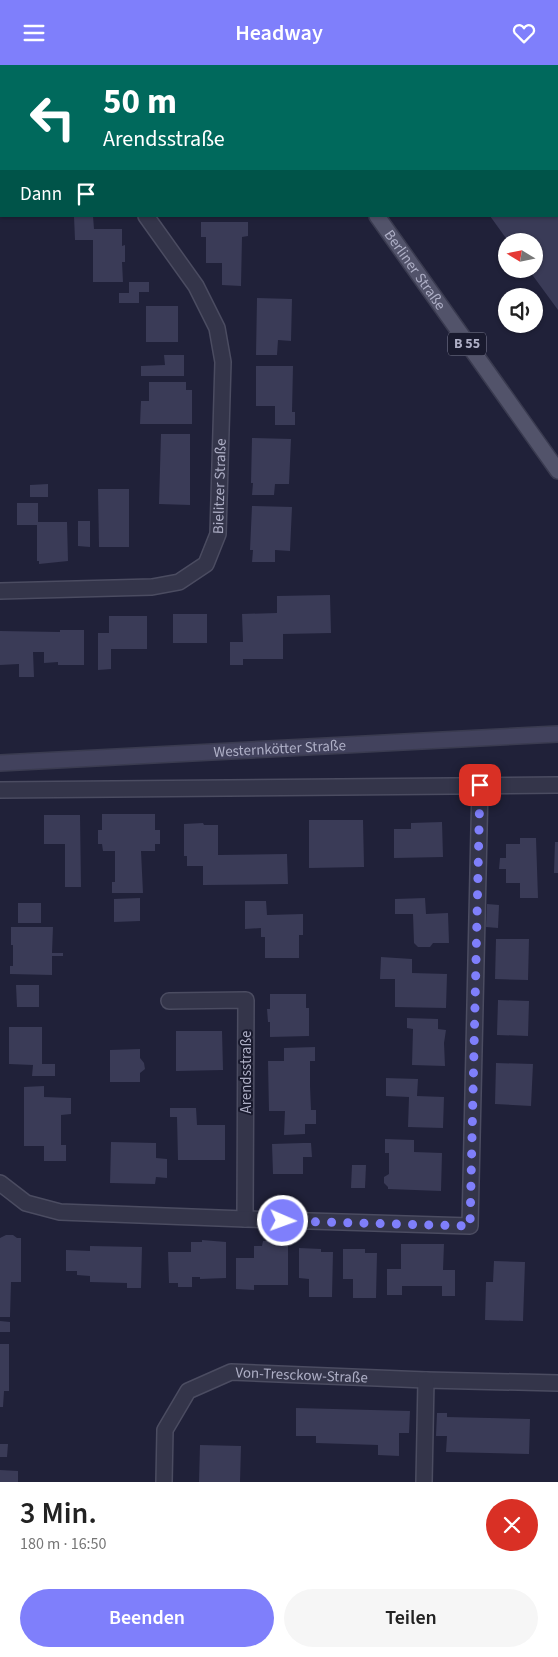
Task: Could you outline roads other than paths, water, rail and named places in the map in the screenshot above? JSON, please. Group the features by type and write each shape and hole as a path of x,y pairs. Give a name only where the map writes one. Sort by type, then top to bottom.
{"main road":[{"name":"Berliner Straße","path":"378,217 558,471"}],"street":[{"name":"Bielitzer Straße","path":"0,591 152,587 179,582 206,564 218,534 222,362 217,329 196,286 147,217"},
{"name":"Westernkötter Straße","path":"0,763 558,734"},
{"path":"0,1183 26,1203 60,1212 470,1226 480,785"},
{"path":"0,790 558,785"},
{"name":"Arendsstraße","path":"170,1001 246,1000 245,1219"},
{"name":"Von-Tresckow-Straße","path":"164,1482 165,1430 188,1391 231,1371 426,1380 558,1383"},
{"path":"424,1482 426,1380"}]}
